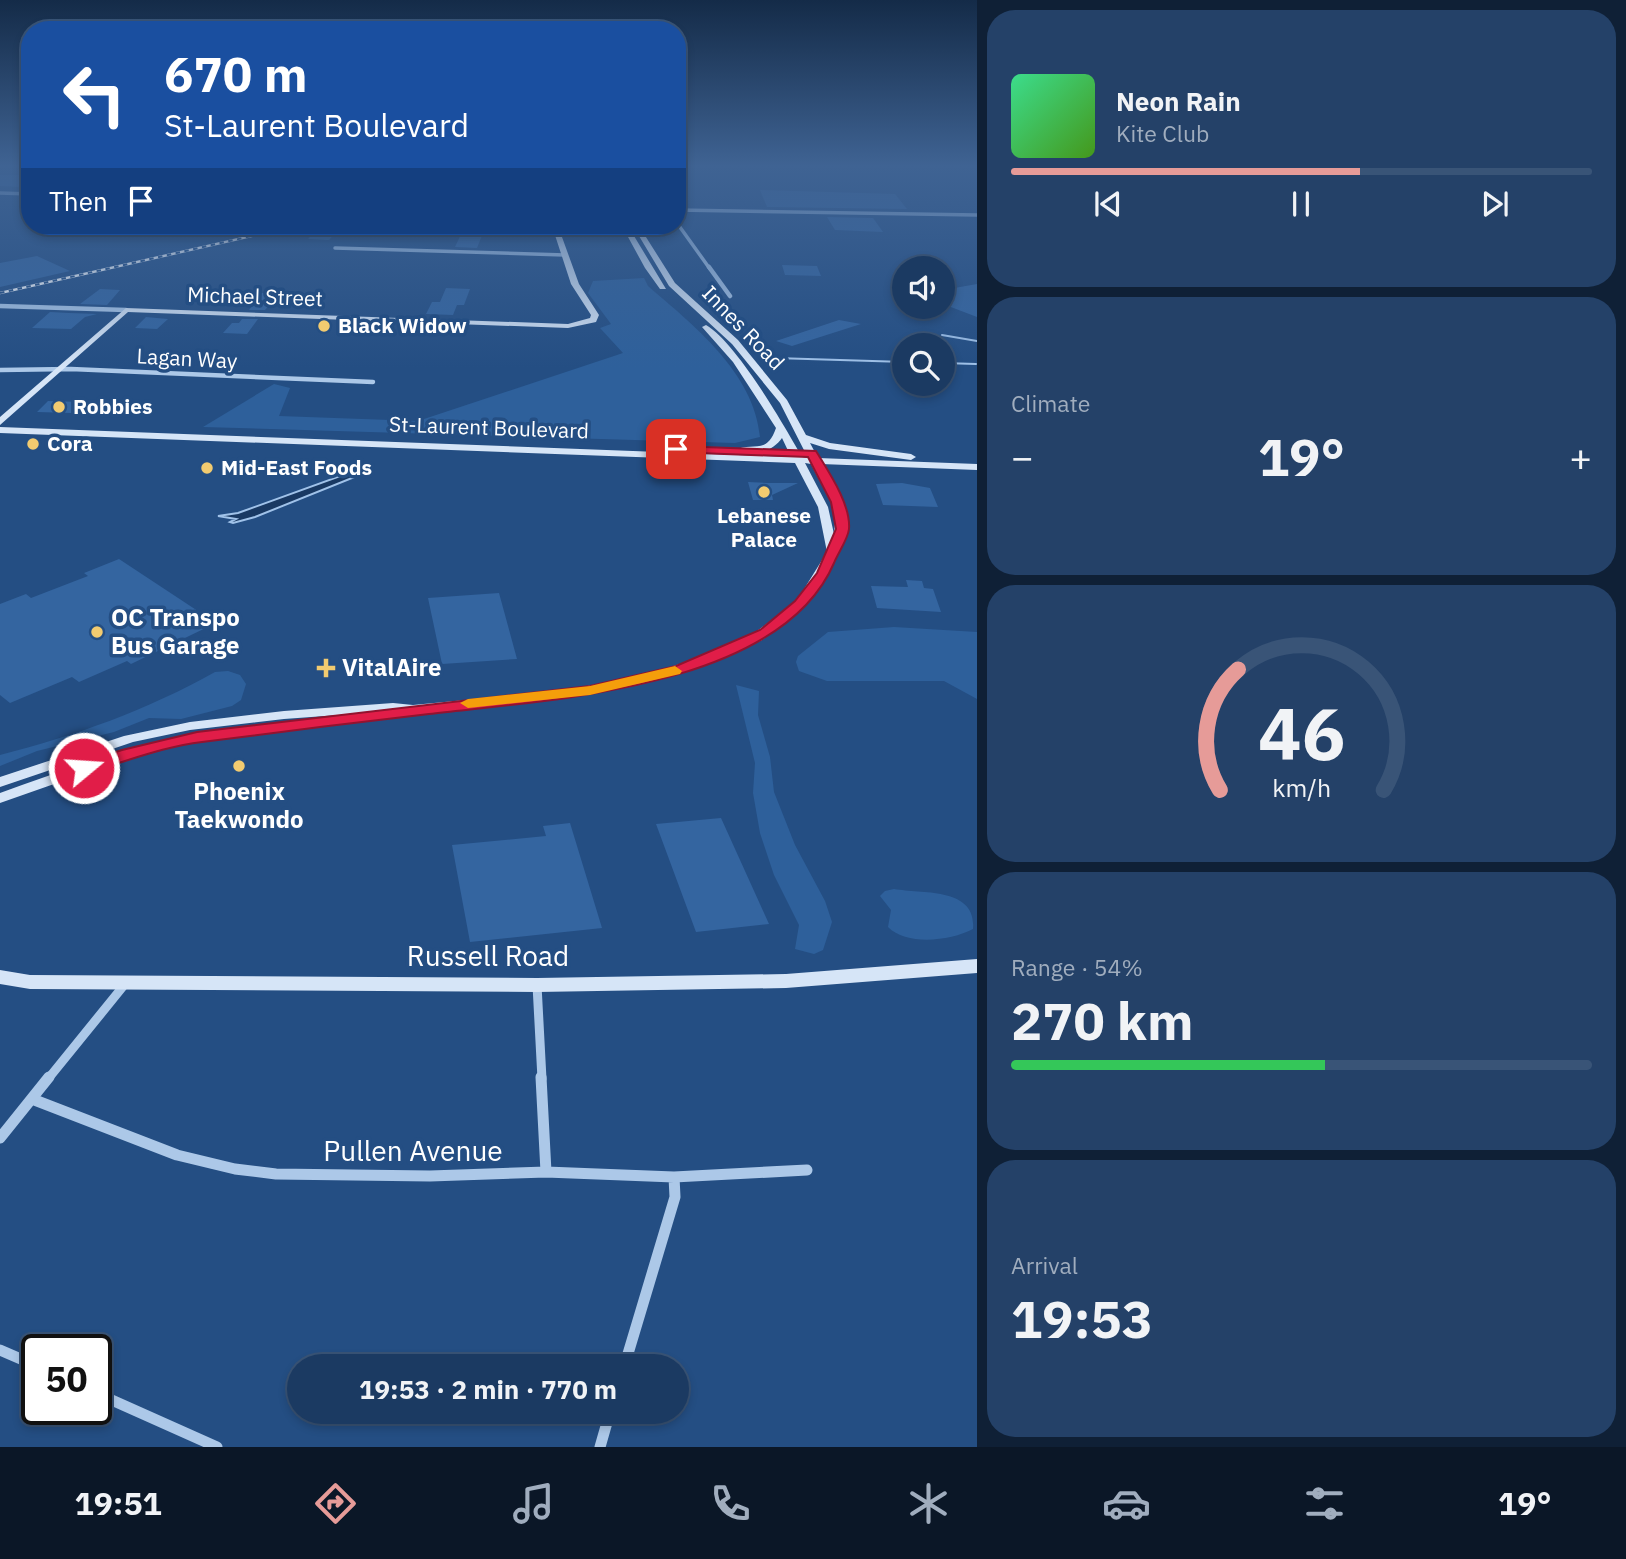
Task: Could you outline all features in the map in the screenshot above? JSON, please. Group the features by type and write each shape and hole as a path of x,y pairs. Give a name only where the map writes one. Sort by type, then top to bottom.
{"main road":[{"path":"558,235 565,255"},
{"name":"Innes Road","path":"630,235 652,274 728,349 781,428 823,507 832,551"},
{"name":"Innes Road","path":"641,235 665,275 757,367 784,402 837,502"},
{"name":"Michael Street","path":"126,310 568,326 593,320 594,315 575,284 565,255"},
{"path":"0,423 126,310"},
{"path":"0,416 12,411"},
{"path":"12,411 31,429"},
{"name":"St-Laurent Boulevard","path":"0,423 31,429"},
{"path":"730,451 772,446 778,440 781,428"},
{"path":"0,436 31,429"},
{"name":"St-Laurent Boulevard","path":"0,430 730,451 814,458 977,459"},
{"path":"805,438 829,446 911,457"},
{"name":"St-Laurent Boulevard","path":"453,444 694,457 796,457"},
{"path":"694,457 779,467 807,476"},
{"name":"St-Laurent Boulevard","path":"814,458 856,464 977,467"},
{"path":"0,782 129,739 190,726 279,715 393,707 413,709 590,690 690,666 738,647 780,623 810,594 843,529 837,502 838,473 856,464"},
{"path":"0,798 128,753 170,743 268,727 395,716 413,709"},
{"name":"Russell Road","path":"0,977 30,982 537,985 786,981 977,966"}],"street":[{"path":"686,235 730,296"},
{"path":"335,248 565,255"},
{"name":"Michael Street","path":"0,306 126,310"},
{"name":"Lagan Way","path":"0,370 373,382"},
{"path":"0,1138 126,983"},
{"path":"537,985 546,1172"},
{"name":"Pullen Avenue","path":"32,1099 177,1155 235,1169 276,1174 546,1172 674,1177 807,1171"},
{"path":"628,1354 675,1197 674,1177"},
{"path":"0,1350 21,1359"},
{"path":"112,1400 217,1447"},
{"path":"600,1447 607,1424"}],"shaded area":[{"path":"644,278 648,286 702,334 734,371 755,413 760,437 735,443 203,427 274,384 290,388 279,416 418,421 623,353 600,328 611,324 588,293 593,281"},
{"path":"354,471 362,474 255,517 233,523 230,522 236,519 218,516 238,513"},
{"path":"894,627 977,632 977,699 944,681 827,681 799,671 796,662 798,656 828,632"},
{"path":"228,671 240,675 246,684 241,700 232,706 181,719 149,718 114,732 37,751 0,766 0,755 110,721 215,672"},
{"path":"736,685 759,691 758,715 770,757 774,792 795,845 825,901 832,922 823,950 814,954 795,949 799,925 774,875 760,833 753,793 755,763"},
{"path":"894,889 946,895 957,899 972,915 973,929 929,940 896,933 888,927 891,910 880,896 885,891"}],"building":[{"path":"312,235 334,235 329,240 308,239"},
{"path":"461,235 482,235 477,248 455,247"},
{"path":"37,256 70,271 0,287 0,263"},
{"path":"782,265 817,266 821,276 785,275"},
{"path":"977,284 977,317 955,309 955,288"},
{"path":"446,288 470,289 464,305 457,305 453,315 426,314 432,302 440,302"},
{"path":"100,289 120,290 107,305 80,304"},
{"path":"262,293 279,294 265,310 249,310"},
{"path":"50,312 97,314 85,317 71,329 32,328"},
{"path":"146,317 168,319 157,329 135,328"},
{"path":"242,319 258,319 247,334 223,333 232,323 239,323"},
{"path":"839,320 861,324 792,346 776,341"},
{"name":"Robbies","path":"48,401 82,402 71,413 37,412"},
{"name":"Lebanese Palace","path":"748,482 798,483 772,495 773,500 753,500"},
{"path":"902,483 930,488 938,507 883,505 876,484"},
{"name":"OC Transpo Bus Garage","path":"119,559 216,623 131,664 127,661 79,682 72,677 10,703 0,695 0,604 26,594 31,598 88,576 84,573"},
{"path":"906,580 922,581 924,588 933,589 941,612 877,608 871,586 908,587"},
{"path":"499,593 517,659 442,664 428,598"},
{"path":"721,818 769,924 696,932 656,824"},
{"path":"570,823 602,928 470,942 452,845 546,836 543,826"}],"waterway":[{"path":"955,337 977,341"},
{"path":"775,358 892,362"},
{"path":"955,363 976,364"}],"railway":[{"path":"0,293 256,235"}],"slow traffic":[{"path":"468,703 590,690 675,671"}],"place":[{"name":"Black Widow","path":"324,326"},
{"name":"Robbies","path":"59,407"},
{"name":"Cora","path":"33,444"},
{"name":"Mid-East Foods","path":"207,468"},
{"name":"Lebanese Palace","path":"764,492"},
{"name":"OC Transpo Bus Garage","path":"97,632"},
{"name":"VitalAire","path":"326,668"},
{"name":"Phoenix Taekwondo","path":"239,766"}],"route":[{"path":"84,768 128,753 197,737 268,727 395,716 413,709 590,690 681,669 738,647 765,633 780,623 810,594 823,573 843,529 843,518 837,502 812,454 676,449"}]}
